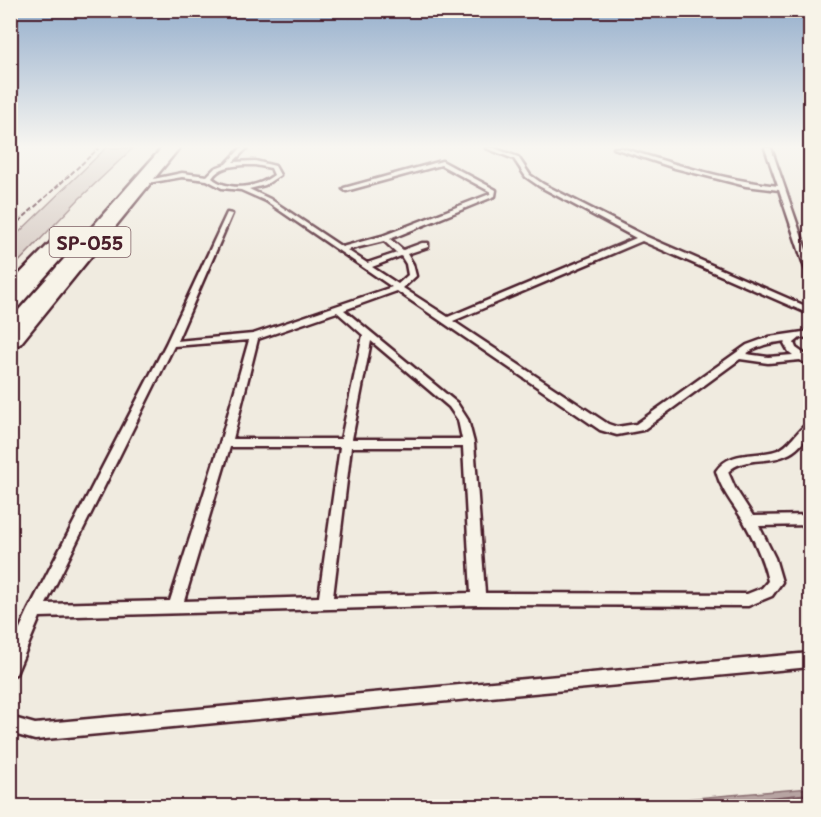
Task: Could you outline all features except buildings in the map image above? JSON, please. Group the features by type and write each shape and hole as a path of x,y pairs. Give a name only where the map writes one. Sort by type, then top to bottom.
{"highway":[{"name":"SP-055","path":"10,300 133,186"},
{"name":"SP-055","path":"10,338 139,186"}],"lane":[{"path":"230,186 243,186"},
{"path":"268,200 270,186"},
{"path":"346,189 357,186"},
{"path":"343,249 385,238 494,195 494,191 485,186"},
{"path":"545,186 642,238 807,310 810,300"},
{"path":"764,186 780,188 810,271 810,279"},
{"path":"239,187 268,200 604,427 617,431 639,427 758,344 792,338 808,332"},
{"path":"10,669 35,611 171,344 229,214"},
{"path":"171,344 254,337 398,288 412,276 412,270 403,253 385,238"},
{"path":"446,321 642,238"},
{"path":"367,266 425,244"},
{"path":"338,309 453,405 463,420 468,443 478,599"},
{"path":"325,603 346,443 368,334"},
{"path":"175,607 226,443 254,337"},
{"path":"792,338 789,343 792,350 807,361"},
{"path":"739,356 768,360 807,361"},
{"path":"35,611 478,599 748,600 767,592 775,582 772,569 750,521 724,481 722,471 728,462 781,453 794,445 810,426"},
{"path":"226,443 468,443"},
{"path":"750,521 810,520"},
{"path":"10,725 35,732 810,660"}],"shaded area":[{"path":"67,186 93,186 11,270 11,240"}],"water":[{"path":"810,788 810,806 603,806"}],"railway":[{"path":"14,226 57,186"},
{"path":"10,229 15,224"}]}
